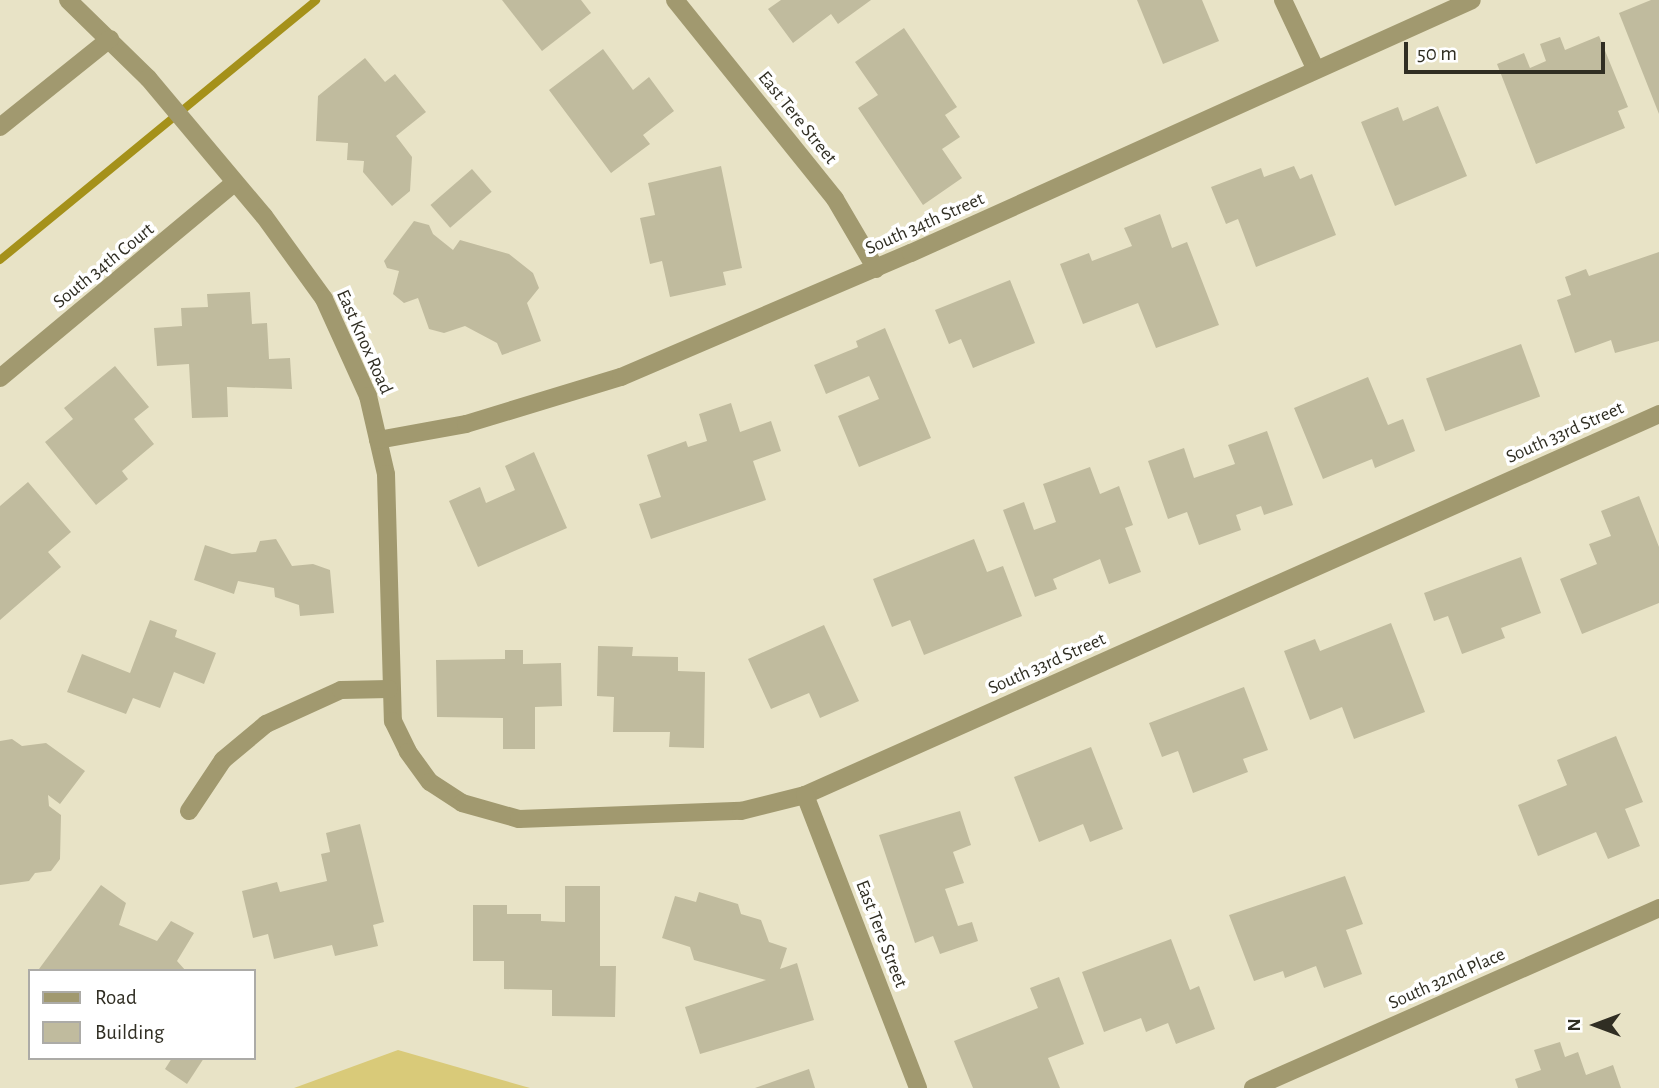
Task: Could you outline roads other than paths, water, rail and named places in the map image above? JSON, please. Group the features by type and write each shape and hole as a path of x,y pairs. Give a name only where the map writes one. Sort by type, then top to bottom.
{"street":[{"name":"East Knox Road","path":"68,0 148,78 233,184 264,216 324,299 368,396 386,474 389,688 393,721 430,782"},
{"name":"East Tere Street","path":"675,0 835,199 876,269"},
{"path":"1283,0 1316,70"},
{"name":"South 34th Street","path":"378,440 466,424 621,377 876,269 1472,0"},
{"path":"0,127 110,39"},
{"name":"South 34th Court","path":"0,378 233,184"},
{"name":"South 33rd Street","path":"430,782 462,803 519,820 741,811 806,795 1659,414"},
{"path":"189,811 223,760 266,724 341,690 389,688"},
{"name":"East Tere Street","path":"806,795 918,1088"},
{"name":"South 32nd Place","path":"1253,1088 1659,908"}],"waterway":[{"path":"0,260 316,0"}]}
